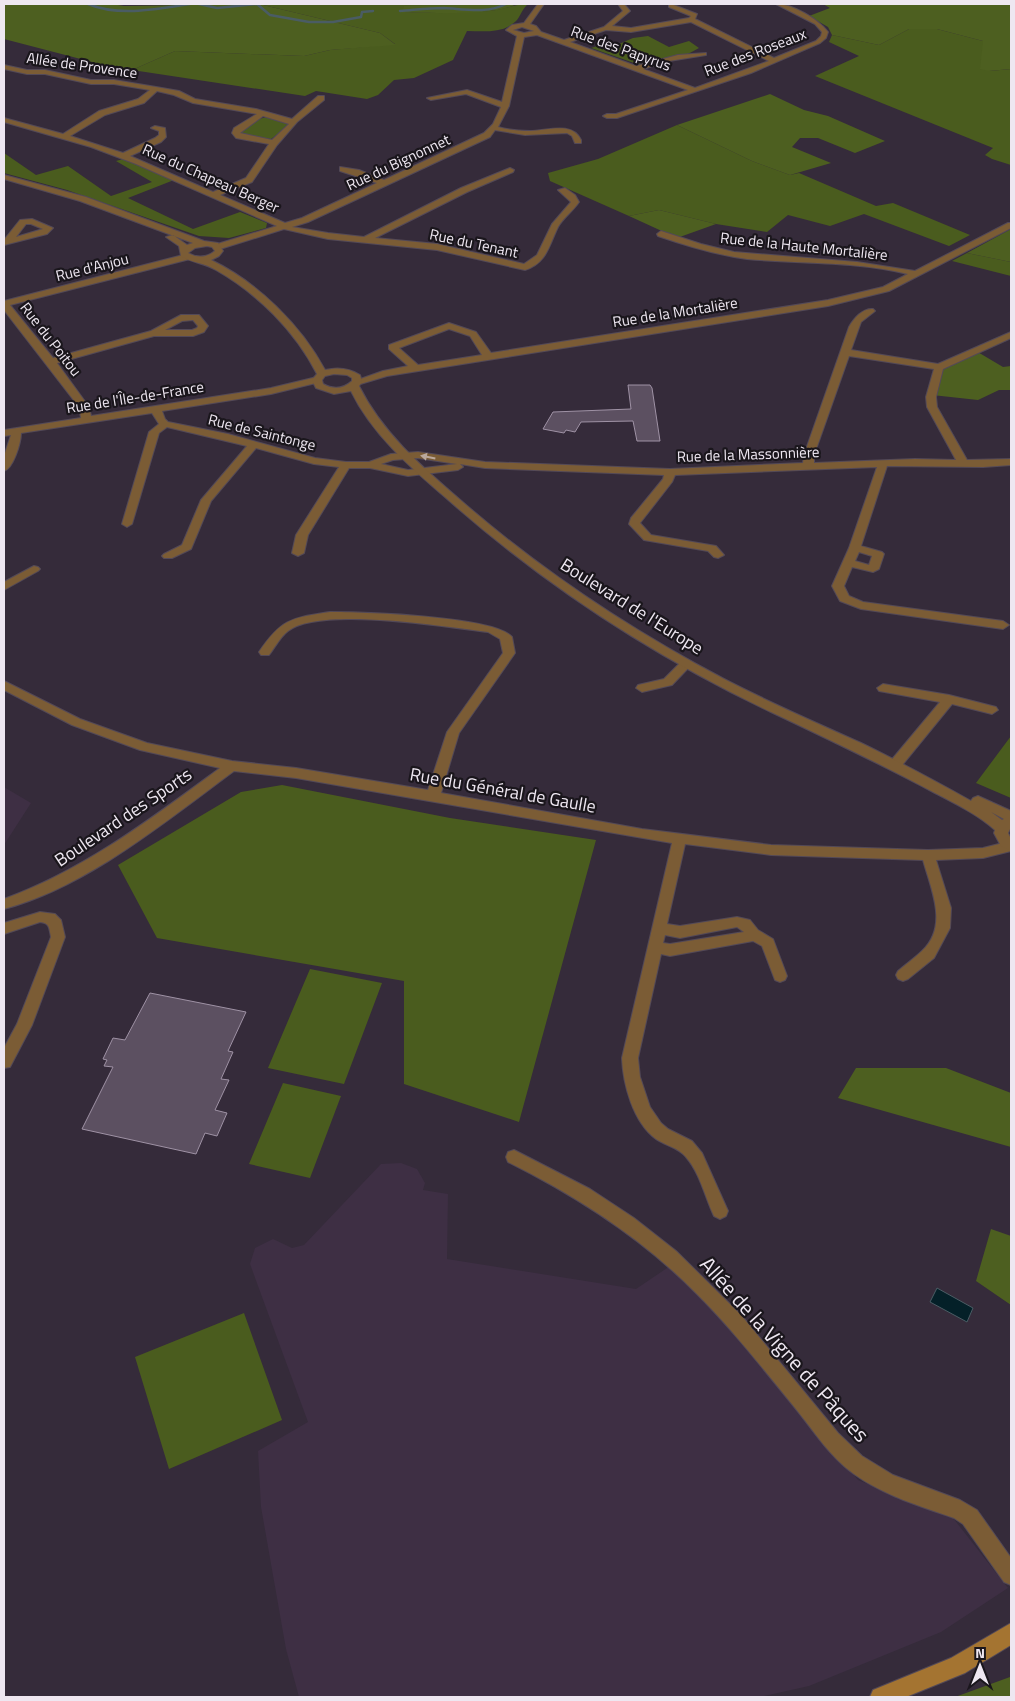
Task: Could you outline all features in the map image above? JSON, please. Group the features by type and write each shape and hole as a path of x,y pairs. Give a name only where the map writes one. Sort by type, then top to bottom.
{"main road":[{"path":"880,1697 958,1666 1011,1632"}],"street":[{"path":"527,25 527,22 541,4"},
{"path":"564,42 606,28 627,11 620,4"},
{"name":"Rue des Roseaux","path":"607,116 617,116 695,90 774,61 818,42 824,37 824,32 818,24 778,4"},
{"path":"671,6 682,8 695,15 691,20"},
{"path":"606,28 632,30 691,20 699,22 774,61"},
{"path":"518,25 527,25 537,28 536,32 521,35 513,33 510,29 518,25"},
{"name":"Rue des Papyrus","path":"536,32 695,90"},
{"path":"521,35 505,106 495,128 534,134 553,131 570,132 576,136 578,141"},
{"path":"635,69 647,64 704,54"},
{"name":"Allée de Provence","path":"4,67 27,72 45,72 91,82 114,82 176,92 193,101 256,111 293,121"},
{"path":"65,136 102,113 141,101 156,89"},
{"path":"431,98 467,92 505,106"},
{"path":"215,194 249,180 274,144 293,124 293,121 298,119 322,98"},
{"path":"262,114 237,130 236,133 239,136 274,144"},
{"name":"Rue du Chapeau Berger","path":"4,120 65,136 123,156 288,227"},
{"name":"Rue du Chapeau Berger","path":"123,156 158,140 163,135 162,130 155,128"},
{"name":"Rue du Bignonnet","path":"202,259 216,251 305,220 479,140 495,128"},
{"path":"343,169 384,183"},
{"path":"365,240 371,235 464,190 510,170"},
{"path":"4,177 83,199 202,243 216,251 232,274"},
{"name":"Rue du Tenant","path":"288,227 300,232 436,247 525,267 534,265 541,257 555,226 574,202 572,197 562,190"},
{"name":"Rue de la Mortalière","path":"338,391 355,381 386,373 828,303 886,289 1011,225"},
{"path":"152,226 180,243 186,253 232,274 265,302 310,351 355,381"},
{"name":"Rue de la Haute Mortalière","path":"660,234 695,247 721,253 754,257 826,260 895,269 916,274"},
{"path":"186,253 193,245 202,243"},
{"name":"Rue d'Anjou","path":"4,304 186,253"},
{"name":"Rue du Poitou","path":"4,304 51,362 84,407 87,420"},
{"path":"808,468 809,455 844,352 858,321 870,311"},
{"path":"416,368 392,348 449,326 472,334 488,356"},
{"path":"51,362 154,333"},
{"path":"844,352 939,367 1011,335"},
{"path":"310,351 321,381 338,391"},
{"path":"939,367 931,397 932,407 963,463"},
{"path":"321,381 341,370"},
{"name":"Rue de l'Île-de-France","path":"4,433 271,391 321,381"},
{"name":"Boulevard de l'Europe","path":"355,381 366,410"},
{"name":"Boulevard de l'Europe","path":"338,391 366,410 405,455 479,523 546,575 608,616 726,685 918,777 1007,825"},
{"path":"127,524 154,432 165,424 160,420 156,409"},
{"name":"Rue de Saintonge","path":"165,424 314,461 346,466 370,465 405,455"},
{"path":"4,468 16,439 16,431"},
{"path":"168,556 187,547 206,500 253,445"},
{"name":"Rue de la Massonnière","path":"405,455 424,456 485,466"},
{"name":"Rue de la Massonnière","path":"422,472 485,466 670,472 880,464 1011,462"},
{"path":"880,464 882,467 855,548 838,586 844,598 860,605 1003,625"},
{"name":"Rue de Saintonge","path":"370,465 408,473 422,472"},
{"path":"298,552 302,535 346,466"},
{"path":"670,472 668,480 635,520 634,524 648,538 712,548 718,555"},
{"path":"848,563 873,568 878,554 855,548"},
{"path":"4,587 34,569"},
{"path":"265,652 284,628 302,620 330,616 386,616 415,619 491,629 506,637 509,652 454,732 433,796"},
{"path":"642,688 664,684 672,680 687,663"},
{"name":"Rue du Général de Gaulle","path":"4,685 76,722 107,735 145,747 232,766 296,773 679,840 772,850 928,855 983,853 1011,846"},
{"path":"883,688 949,699 992,710"},
{"path":"894,766 949,699"},
{"name":"Boulevard des Sports","path":"4,904 43,890 81,870 164,816 232,766"},
{"name":"Boulevard de l'Europe","path":"918,777 934,782 1011,816"},
{"path":"1007,825 1003,838 1011,846"},
{"path":"679,840 658,928 630,1058 629,1071 648,1118 654,1127 662,1134 692,1151 720,1212"},
{"path":"903,975 929,954 943,928 944,908 928,855"},
{"path":"4,928 40,917 50,918 56,924 58,936 24,1025 4,1062"},
{"path":"658,928 680,932 737,922 744,923 750,928 752,933 768,943 780,976"},
{"path":"654,948 670,950 748,937 752,933"},
{"name":"Allée de la Vigne de Pâques","path":"514,1157 606,1207 652,1241 690,1275 714,1301 831,1437 861,1468 894,1487 960,1510 970,1517 1011,1575"}],"shaded area":[{"path":"4,787 31,803 4,845"},
{"path":"401,1163 417,1169 425,1183 423,1190 448,1194 447,1259 636,1289 670,1266 718,1314 858,1480 953,1518 1008,1588 941,1632 809,1686 760,1697 299,1697 286,1649 261,1507 258,1451 308,1422 250,1264 255,1248 273,1239 292,1248 304,1245 381,1164"}],"green space":[{"path":"4,4 112,4 124,6 259,4 380,33 396,45 330,50 304,56 175,51 132,70 108,68 96,63 4,39"},
{"path":"259,4 495,4 402,13 489,11 528,4 517,20 506,28 493,31 467,31 453,60 414,78 394,80 378,95 367,99 316,91 305,96 132,70 175,51 304,56 330,50 395,44 380,33"},
{"path":"516,4 493,11 402,13 404,6"},
{"path":"823,4 1011,4 1011,69 989,71 980,69 983,41 937,29 909,29 879,45 832,35 828,27 809,16 830,8"},
{"path":"909,29 937,29 983,41 989,71 1011,69 1011,165 985,155 993,148 815,76 859,56 829,42 832,35 879,45"},
{"path":"648,36 669,47 689,41 699,48 688,54 637,64 591,48 603,44 612,47 633,38"},
{"path":"770,94 804,110 828,116 885,141 855,153 818,138 800,138 792,147 831,163 790,175 752,161 677,125"},
{"path":"268,117 286,121 290,125 271,139 242,135 240,132 258,119"},
{"path":"677,125 752,161 790,175 799,173 876,206 893,203 970,235 949,246 864,214 830,226 788,215 767,232 716,224 659,210 629,216 550,181 548,173 598,159"},
{"path":"4,153 36,175 68,166 111,196 152,182 116,161 123,159 174,180 128,198 193,229 240,212 267,223 266,228 229,238 199,236 67,190 4,173"},
{"path":"659,210 716,224 677,238 629,216"},
{"path":"1011,229 1011,262 967,253"},
{"path":"967,253 1011,262 1011,276 952,261"},
{"path":"976,351 1003,367 1011,366 1011,390 999,390 978,400 932,395 939,367"},
{"path":"1011,736 1011,798 976,783"},
{"path":"282,785 450,818 596,840 519,1122 404,1084 404,981 157,938 118,865 241,792"},
{"path":"310,969 382,983 344,1084 268,1068"},
{"path":"856,1068 946,1068 1011,1093 1011,1147 838,1098"},
{"path":"283,1083 341,1096 310,1178 249,1164"},
{"path":"991,1229 1011,1236 1011,1305 976,1281"},
{"path":"244,1313 282,1420 169,1469 135,1357"},
{"path":"1010,1677 1010,1697 955,1697"}],"water":[{"path":"937,1288 973,1308 967,1322 930,1302"}],"building":[{"path":"628,385 650,385 652,388 660,441 637,441 633,421 581,422 575,432 566,430 564,433 543,429 553,412 631,409"},
{"path":"150,993 246,1012 228,1051 233,1052 221,1079 229,1080 215,1110 227,1113 217,1136 205,1133 196,1154 82,1129 113,1067 104,1066 107,1060 103,1059 113,1038 125,1040"}],"waterway":[{"path":"88,4 100,8 125,11 152,10 190,4"},
{"path":"199,4 217,8 257,4 270,15 309,22 333,22 361,17 362,12 373,11"},
{"path":"400,11 444,8 483,10 506,4"}]}
